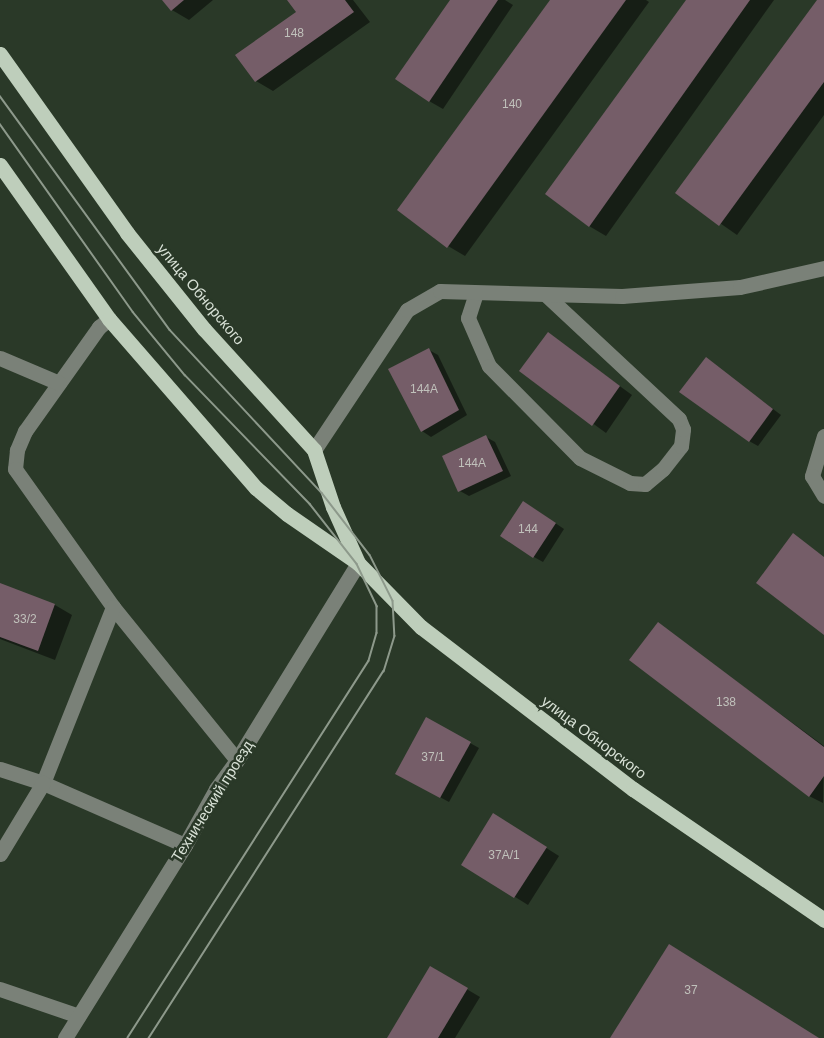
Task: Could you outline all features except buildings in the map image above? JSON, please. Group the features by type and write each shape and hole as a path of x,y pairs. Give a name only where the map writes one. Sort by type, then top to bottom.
{"main road":[{"name":"улица Обнорского","path":"0,54 127,233 204,329 314,450 333,507 358,563"},
{"name":"улица Обнорского","path":"0,165 104,323 255,488 287,514 358,563 421,627 633,789 824,920"}],"street":[{"path":"314,450 406,310 440,291 622,296 740,287 824,267"},
{"path":"476,293 468,318 489,366 580,458 630,483 645,484 663,469 681,446 683,429 679,419 546,295"},
{"path":"104,323 25,431 17,450 15,469 113,607 237,760"},
{"path":"0,358 59,383"},
{"path":"824,436 812,476 824,496"},
{"name":"Технический проезд","path":"64,1038 185,845 216,789 237,760 358,563"},
{"path":"0,854 43,783 113,607"},
{"path":"0,769 43,783 185,845"},
{"path":"0,989 79,1016"}],"tram line":[{"path":"0,96 170,330 322,493 370,555 393,601 395,636 384,671 149,1038"},
{"path":"0,124 133,312 185,375 310,504 357,564 377,606 377,633 369,661 128,1038"}]}
